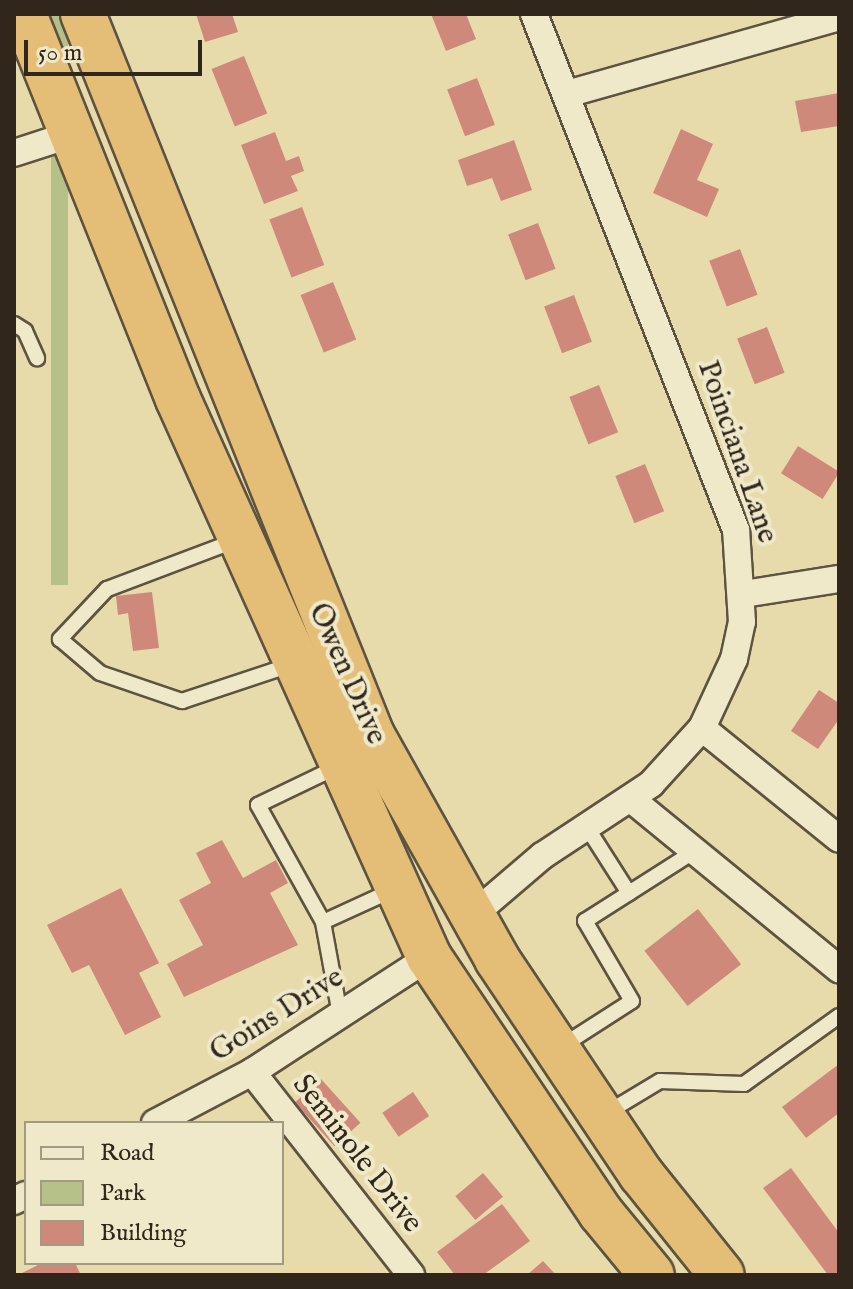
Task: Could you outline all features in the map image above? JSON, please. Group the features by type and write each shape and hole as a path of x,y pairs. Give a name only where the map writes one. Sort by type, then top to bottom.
{"highway":[{"name":"Owen Drive","path":"24,14 241,538 429,957 601,1213 652,1275"},
{"name":"Owen Drive","path":"83,14 372,735 473,915 556,1049 637,1168 722,1275"},
{"path":"304,678 340,709 431,891 448,912 473,915"},
{"path":"429,957 460,949 589,1142 637,1168"}],"street":[{"name":"Poinciana Lane","path":"473,915 542,856 631,799 702,728 734,659 744,594 736,530 534,14"},
{"path":"567,94 839,17"},
{"path":"14,153 73,134"},
{"path":"744,594 839,579"},
{"path":"702,728 837,836"},
{"path":"631,799 839,969"},
{"name":"Goins Drive","path":"159,1121 252,1072 429,957"},
{"name":"Seminole Drive","path":"252,1072 411,1275"}],"lane":[{"path":"14,324 25,331 37,358"},
{"path":"241,538 107,589 60,639 100,673 182,701 304,678"},
{"path":"340,1015 323,922 258,805 343,764"},
{"path":"588,829 629,893"},
{"path":"556,1049 632,1001 585,921 695,851"},
{"path":"323,922 398,887"},
{"path":"602,1116 660,1081 744,1084 839,1016"}],"green space":[{"path":"51,14 68,14 68,585 51,585"}],"building":[{"path":"196,14 232,14 238,32 205,42"},
{"path":"431,14 466,14 476,39 446,51"},
{"path":"244,56 267,113 235,127 212,69"},
{"path":"477,78 495,125 465,136 447,89"},
{"path":"839,93 839,126 801,132 795,101"},
{"path":"681,129 713,144 697,180 719,189 707,217 653,193"},
{"path":"275,132 286,161 299,156 304,171 291,176 298,191 264,204 241,145"},
{"path":"514,140 532,190 501,201 492,178 467,186 458,160"},
{"path":"302,207 324,265 292,277 269,220"},
{"path":"538,223 556,269 526,280 508,234"},
{"path":"740,249 758,295 727,307 709,261"},
{"path":"333,282 356,339 324,353 301,295"},
{"path":"574,295 592,342 562,353 544,306"},
{"path":"767,327 785,373 755,384 737,338"},
{"path":"599,385 618,432 588,444 569,397"},
{"path":"798,446 839,472 823,499 781,473"},
{"path":"645,464 664,511 634,523 615,476"},
{"path":"152,592 159,648 133,651 128,613 118,615 116,596"},
{"path":"819,690 839,703 839,719 818,749 791,731"},
{"path":"222,840 243,878 276,860 288,883 270,893 298,945 184,997 167,964 203,945 179,900 211,883 196,853"},
{"path":"121,888 159,963 139,973 161,1017 125,1035 89,965 72,973 47,925"},
{"path":"698,909 741,964 688,1006 644,951"},
{"path":"839,1064 839,1113 806,1138 782,1107"},
{"path":"321,1079 360,1123 334,1146 295,1102"},
{"path":"413,1092 429,1116 399,1137 382,1113"},
{"path":"791,1168 839,1233 839,1275 828,1275 763,1188"},
{"path":"483,1173 503,1197 475,1220 455,1196"},
{"path":"502,1204 530,1241 483,1275 455,1275 437,1252"},
{"path":"543,1261 556,1275 527,1275"},
{"path":"38,1265 76,1265 81,1275 18,1275"}]}
